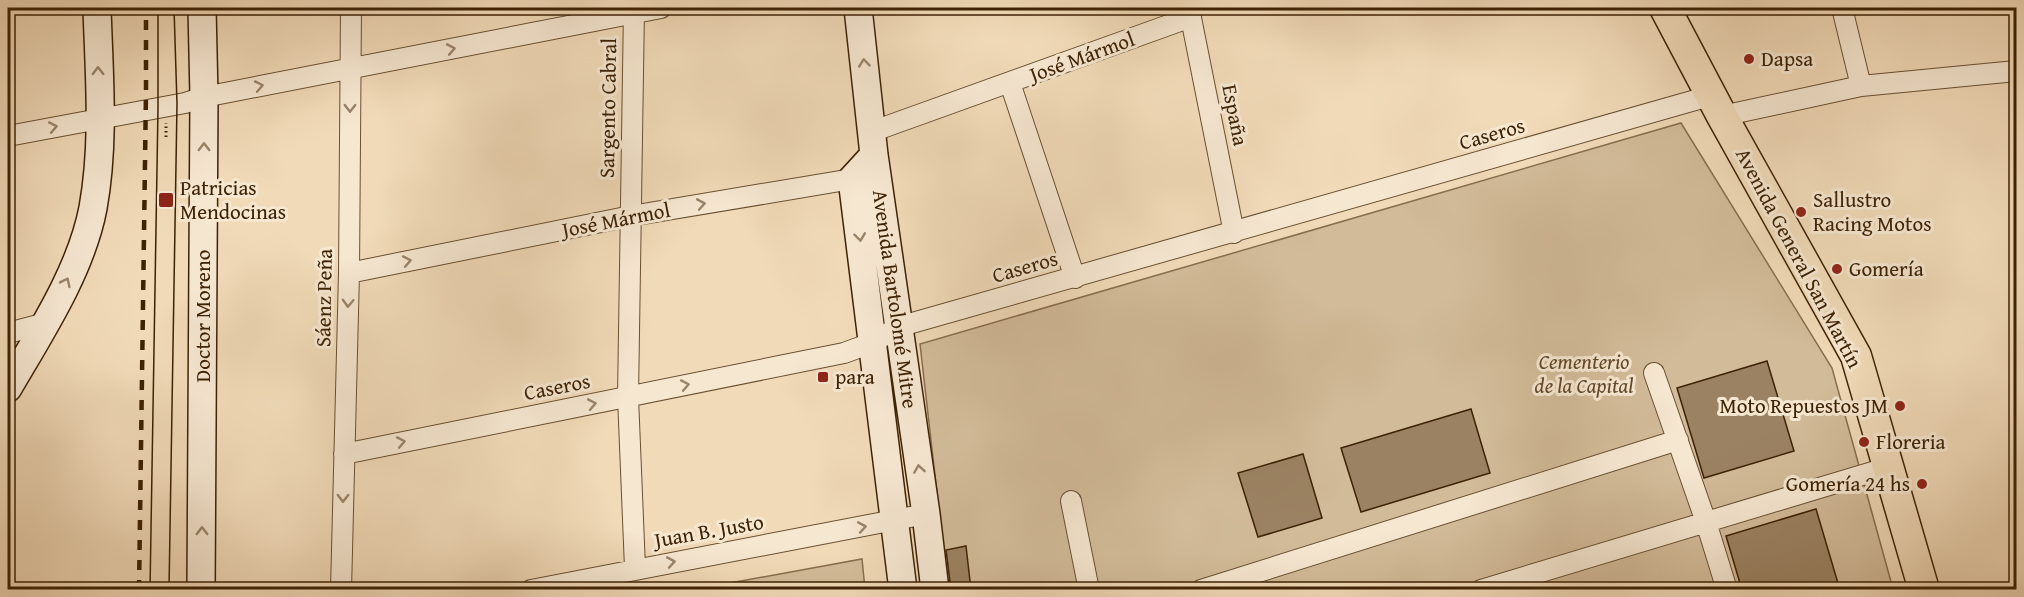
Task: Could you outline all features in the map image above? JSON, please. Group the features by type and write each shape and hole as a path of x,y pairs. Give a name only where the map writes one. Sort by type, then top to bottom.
{"main road":[{"name":"Avenida General San Martín","path":"1665,8 1856,356 1924,590"}],"street":[{"path":"8,388 46,323 76,262 93,209 98,169 97,8"},
{"name":"Doctor Moreno","path":"201,590 204,97 202,8"},
{"name":"Sáenz Peña","path":"341,590 349,273 351,8"},
{"path":"8,136 185,103 204,97 634,10 661,8"},
{"name":"Avenida Bartolomé Mitre","path":"858,8 873,143 935,590"},
{"path":"1842,8 1861,86"},
{"name":"Sargento Cabral","path":"634,10 628,397 635,568"},
{"name":"José Mármol","path":"349,273 631,216 852,178 873,143 1011,83 1190,12"},
{"name":"España","path":"1190,12 1234,233"},
{"name":"Caseros","path":"344,454 844,353 874,342 898,327 1234,233 1717,105 1861,86 2016,71"},
{"path":"1011,83 1074,278"},
{"name":"Avenida Bartolomé Mitre","path":"852,178 903,590"},
{"path":"8,333 46,323"},
{"path":"1654,372 1727,590"},
{"path":"1201,590 1678,440"},
{"path":"1481,590 1889,467"},
{"path":"1071,501 1089,590"},
{"name":"Juan B. Justo","path":"531,590 635,568 926,514"}],"green space":[{"name":"Cementerio de la Capital","path":"1681,123 1832,368 1893,589 948,589 920,344"},
{"path":"862,559 865,589 697,589"}],"building":[{"path":"1767,361 1794,451 1704,478 1677,388"},
{"path":"1471,409 1490,473 1361,512 1341,448"},
{"path":"1303,454 1322,518 1258,537 1238,473"},
{"path":"1816,509 1840,590 1742,590 1726,536"},
{"path":"966,546 971,590 951,590 946,550"}],"tram line":[{"path":"150,590 158,8"},
{"path":"169,590 177,104 174,8"}],"railway":[{"path":"139,590 146,8"}],"place":[{"name":"Dapsa","path":"1749,59"},
{"name":"Patricias Mendocinas","path":"166,200"},
{"name":"Sallustro Racing Motos","path":"1801,212"},
{"name":"Gomería","path":"1837,269"},
{"name":"para","path":"823,377"},
{"name":"Moto Repuestos JM","path":"1900,406"},
{"name":"Floreria","path":"1864,442"},
{"name":"Gomería 24 hs","path":"1922,484"}]}
